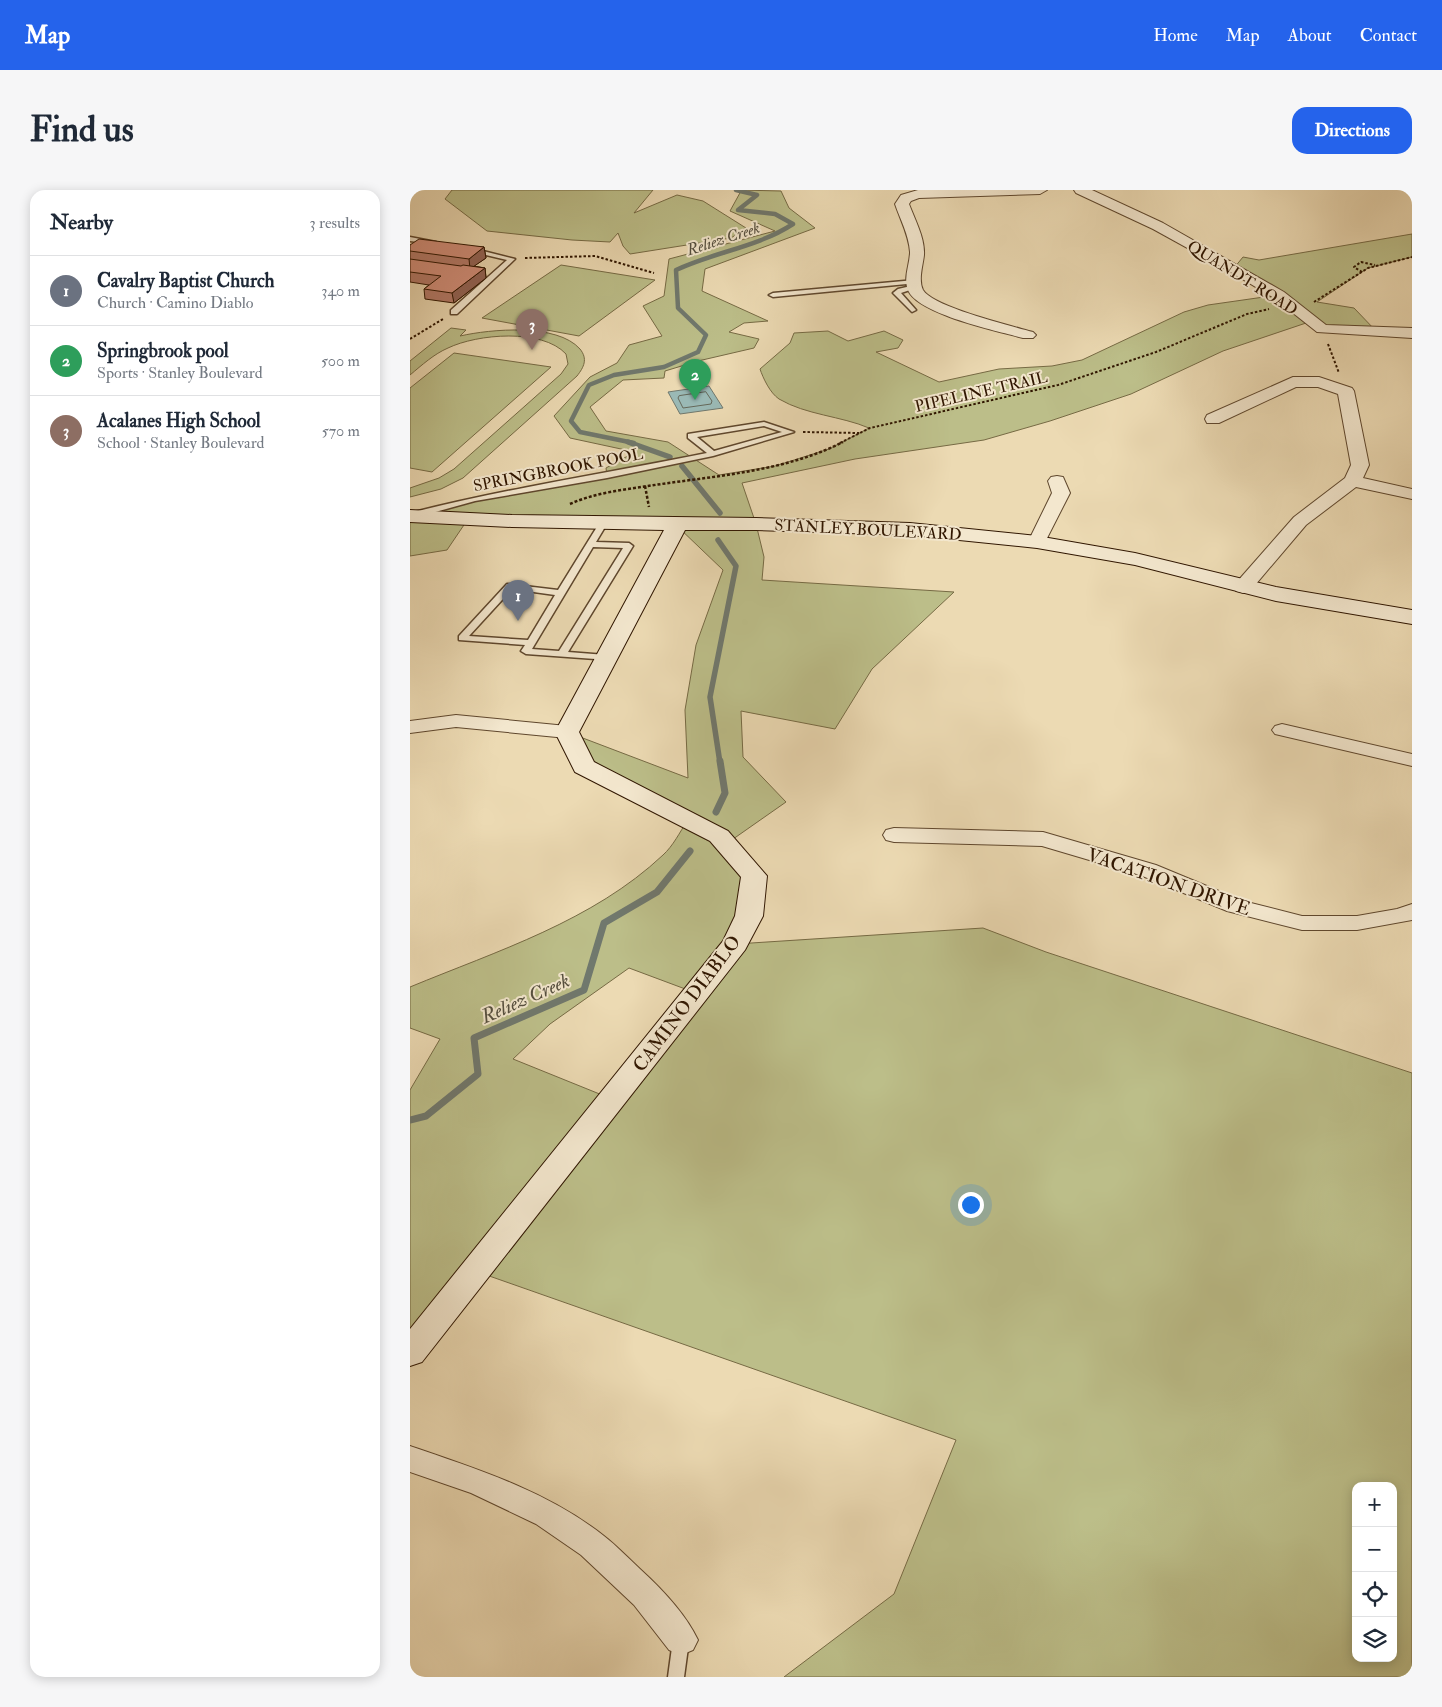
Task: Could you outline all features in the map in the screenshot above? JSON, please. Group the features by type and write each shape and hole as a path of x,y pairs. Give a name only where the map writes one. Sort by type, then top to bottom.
{"street":[{"path":"1028,334 976,320 932,304 917,293 915,285 917,251 902,204 906,198 918,194 1040,190"},
{"name":"QUANDT ROAD","path":"1081,190 1193,245 1234,268 1291,304 1322,329"},
{"path":"1322,329 1412,333"},
{"path":"1213,419 1293,382 1318,382 1334,386 1346,391 1360,465 1354,481 1300,521 1243,587"},
{"path":"1037,542 1061,492 1057,481"},
{"path":"1354,481 1412,494"},
{"name":"STANLEY BOULEVARD","path":"410,516 547,521 910,528 1037,542 1135,559 1243,587 1411,616"},
{"path":"410,726 456,721 567,732 678,524"},
{"path":"1282,730 1412,760"},
{"name":"CAMINO DIABLO","path":"410,1353 735,944 748,916 754,876 719,836 584,767 567,732"},
{"name":"VACATION DRIVE","path":"894,835 1043,839 1148,870 1235,906 1302,923 1357,923 1402,915 1412,911"},
{"path":"410,1459 482,1484 547,1515 592,1546 639,1589 681,1640"}],"lane":[{"path":"410,239 440,244"},
{"path":"467,249 512,259"},
{"path":"454,312 512,259"},
{"path":"773,295 915,285"},
{"path":"912,310 897,293 900,290 915,285"},
{"path":"713,454 691,436 764,424 790,432"},
{"name":"SPRINGBROOK POOL","path":"410,516 475,499 607,476 713,454 790,432"},
{"path":"604,522 526,651 606,658"},
{"path":"562,654 629,546 590,544"},
{"path":"530,643 462,638 510,586 560,594"},
{"path":"676,1677 681,1640"}],"path":[{"path":"512,259 595,256 654,273"},
{"name":"PIPELINE TRAIL","path":"547,521 573,502 584,498 645,486 775,466 829,449 870,428 1058,385 1156,352 1247,314 1291,304 1317,302 1368,268 1412,257"},
{"path":"1362,272 1354,267 1361,262 1378,266"},
{"path":"410,340 454,312"},
{"path":"1322,329 1341,379 1334,386"},
{"path":"790,432 860,433"},
{"path":"639,469 645,486 650,512"}],"green space":[{"path":"452,190 653,190 634,213 677,195 703,201 746,228 731,238 630,254 623,246 618,233 610,242 487,231 445,199"},
{"path":"739,190 781,191 789,208 815,228 705,269 702,291 768,321 744,323 729,332 759,339 754,348 665,371 664,378 623,380 590,407 606,431 668,442 719,475 775,466 829,449 869,428 801,409 779,399 773,393 760,369 790,343 794,333 828,331 848,341 884,331 903,340 898,348 876,352 939,382 999,369 1052,366 1082,360 1184,312 1208,305 1278,295 1234,268 1243,257 1259,260 1412,234 1412,257 1368,268 1317,302 1354,308 1376,331 1322,329 1312,321 1223,351 1131,394 1050,421 984,440 855,459 742,483 756,524 764,557 762,580 954,592 872,669 835,729 741,711 743,757 786,802 726,844 754,876 736,944 983,928 1046,952 1412,1073 1412,1677 784,1677 894,1594 956,1440 475,1271 410,1353 410,1090 440,1039 410,1028 410,987 510,947 575,916 636,878 670,847 687,821 584,767 567,732 688,778 685,710 696,645 723,570 677,526 468,519 447,550 410,556 410,516 475,499 607,476 606,468 635,452 570,438 554,416 590,377 617,363 629,345 662,336 643,306 664,296 669,259 775,231 730,211 741,191","holes":["629,968 696,993 612,1099 513,1059 550,1024"]},
{"path":"561,265 655,280 579,336 482,318"},
{"path":"451,328 466,330 460,336 506,330 523,330 556,335 570,341 580,349 584,356 584,363 577,376 463,478 441,489 410,497 410,488 439,478 454,469 561,374 568,364 566,354 542,340 526,337 492,337 475,339 443,350 410,375 410,361"},
{"path":"454,353 551,367 432,472 410,468 410,388"}],"water":[{"path":"709,386 723,408 680,414 668,392"}],"building":[{"path":"419,239 484,247 469,259 410,251 410,245"},
{"path":"410,259 485,268 452,293 424,289 441,276 410,272"}],"waterway":[{"name":"Reliez Creek","path":"634,443 580,432 571,421 589,385 614,375 664,367 698,352 706,335 678,308 676,270 705,258 751,244 793,224 775,214 738,210 757,195 736,190"},
{"name":"Reliez Creek","path":"628,442 670,457"},
{"name":"Reliez Creek","path":"682,466 720,513"},
{"name":"Reliez Creek","path":"718,540 736,566 710,697 720,763"},
{"name":"Reliez Creek","path":"716,812 725,793 720,761"},
{"name":"Reliez Creek","path":"410,1120 426,1116 478,1074 474,1038 584,990 604,923 657,892 690,851"}],"place":[{"name":"Acalanes High School","path":"532,350"},
{"name":"Springbrook pool","path":"695,400"},
{"name":"Cavalry Baptist Church","path":"518,621"}]}
